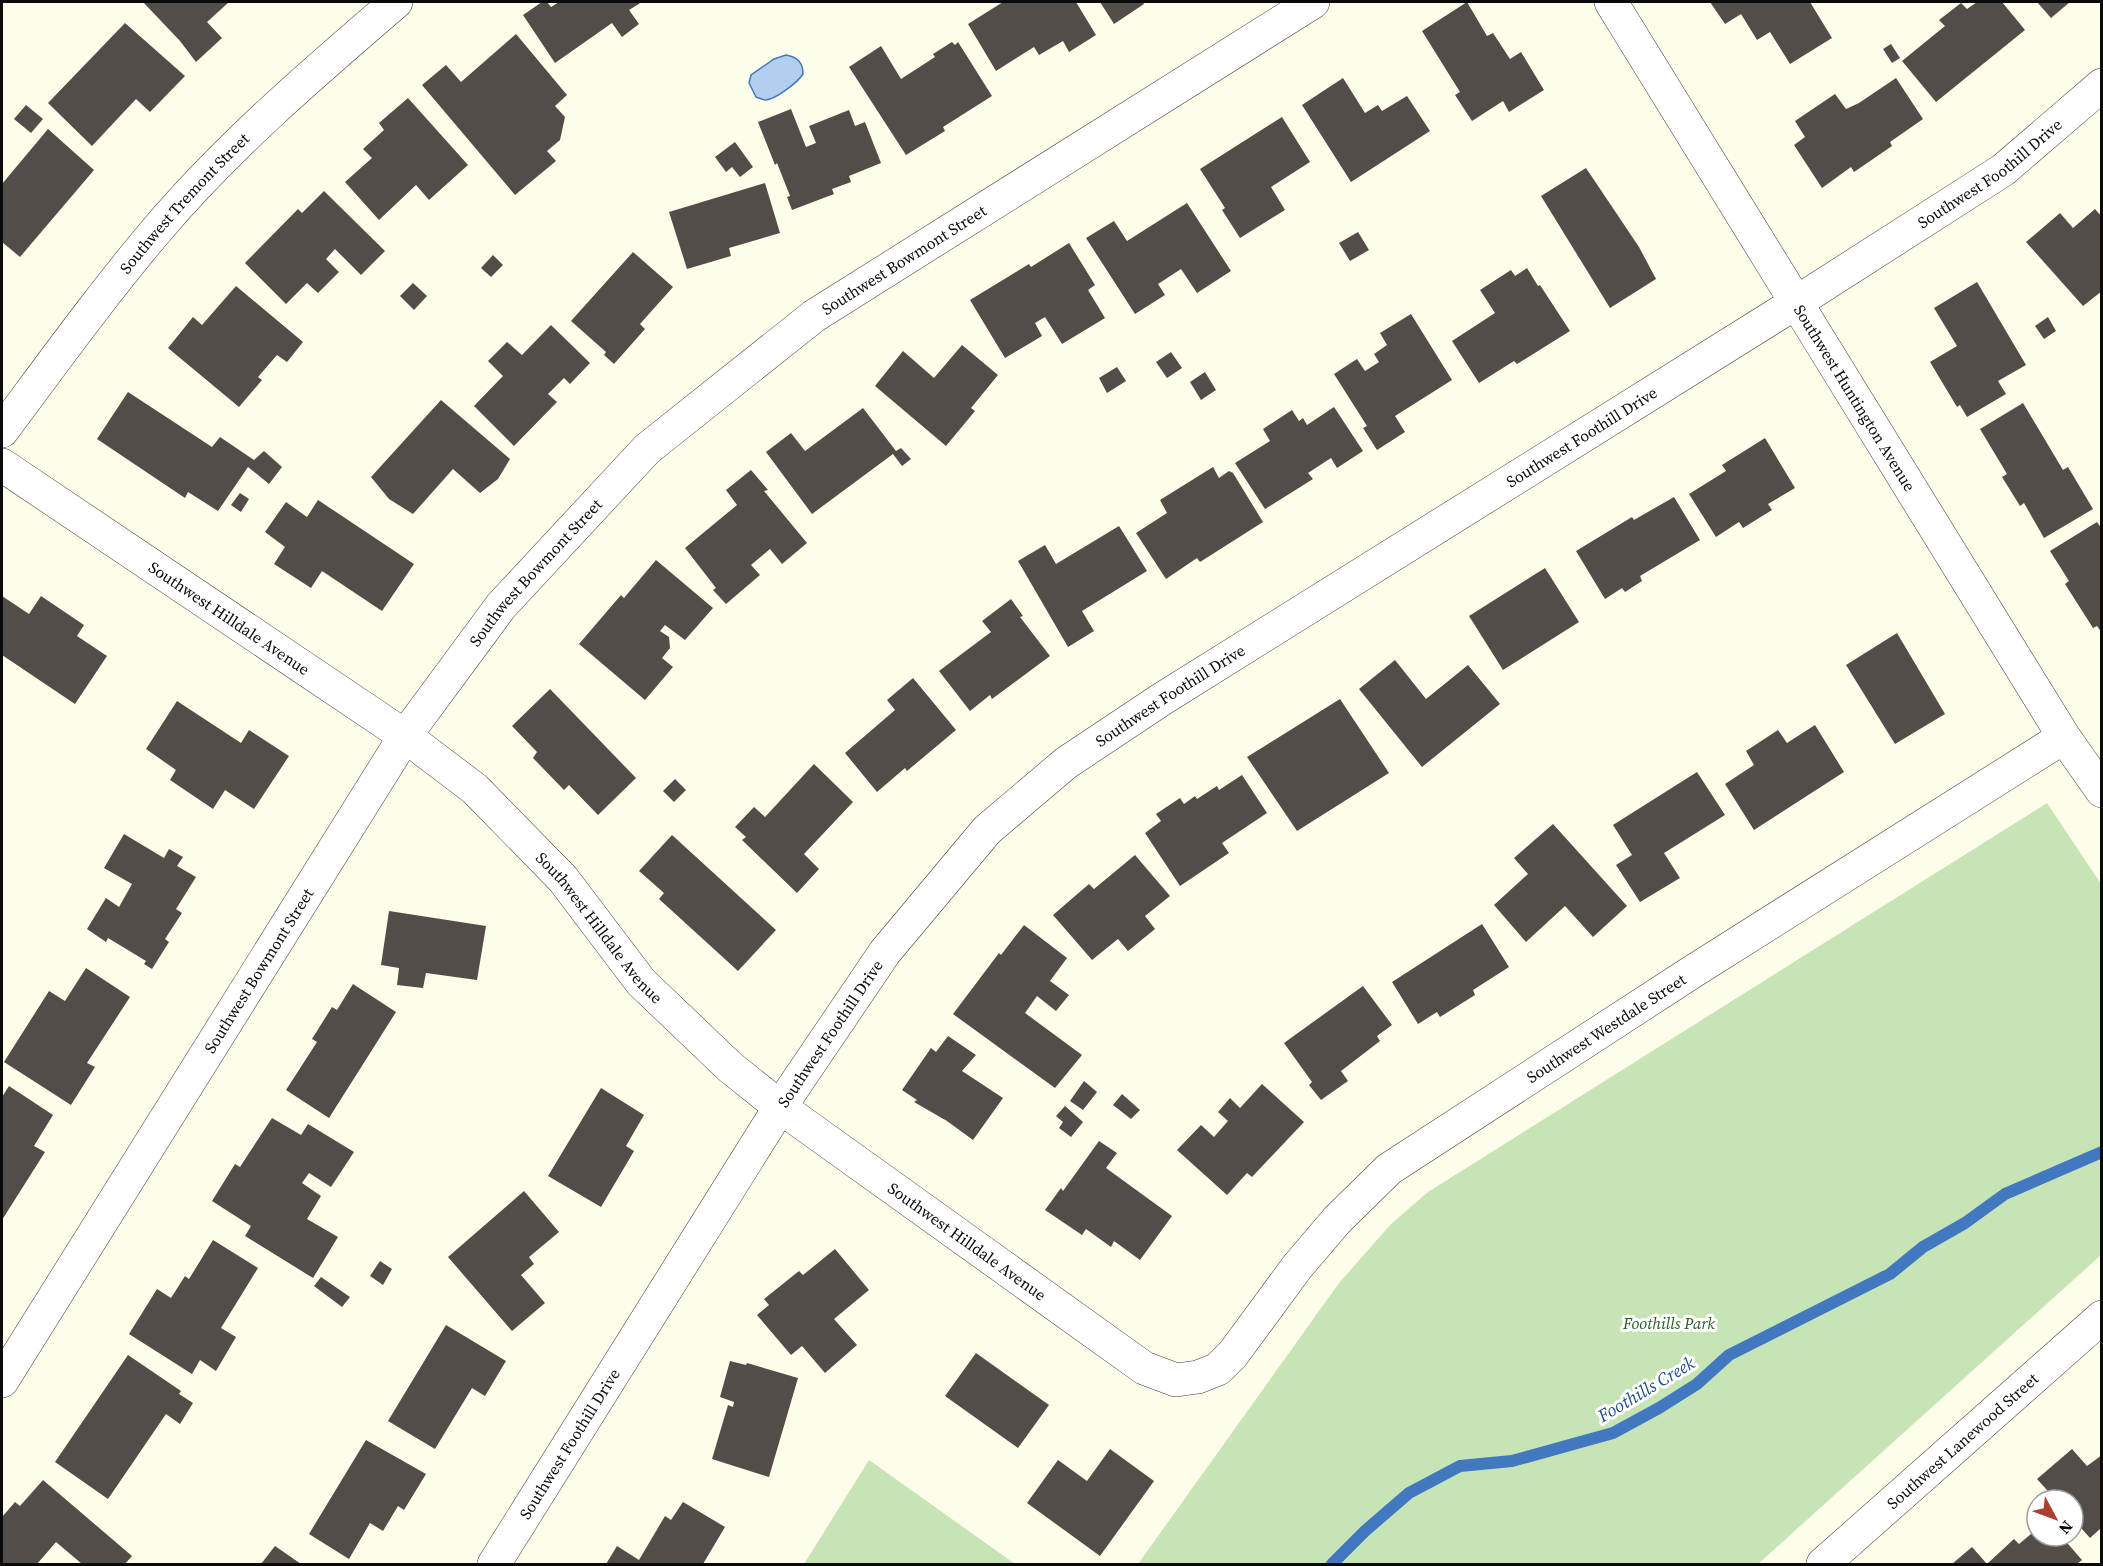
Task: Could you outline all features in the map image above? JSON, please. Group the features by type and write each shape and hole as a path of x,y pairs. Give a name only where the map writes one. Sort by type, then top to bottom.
{"street":[{"name":"Southwest Tremont Street","path":"2,431 95,306 156,230 236,145 336,53 396,2"},
{"name":"Southwest Bowmont Street","path":"2,1381 405,736 501,606 647,449 814,315 1313,2"},
{"name":"Southwest Huntington Avenue","path":"1611,2 2064,737 2102,791"},
{"name":"Southwest Foothill Drive","path":"494,1564 780,1107 885,952 987,830 1066,763 1192,680 1797,302 2003,170 2102,85"},
{"name":"Southwest Hilldale Avenue","path":"2,465 405,736 475,789 563,879 641,982 730,1066 780,1107 1144,1368 1176,1380 1198,1377"},
{"name":"Southwest Westdale Street","path":"1198,1377 1218,1369 1233,1354 1297,1267 1337,1220 1389,1169 1692,972 2064,737"},
{"name":"Southwest Lanewood Street","path":"1823,1564 2102,1317"}],"green space":[{"name":"Foothills Park","path":"2047,803 2101,884 2101,1255 1758,1564 1138,1564 1339,1283 1391,1224 1428,1192"},
{"path":"869,1460 1015,1564 804,1564"}],"water":[{"path":"786,55 799,61 803,74 775,97 766,100 756,97 749,83 751,75 774,59"}],"building":[{"path":"143,2 229,2 207,22 222,38 196,62 180,41"},
{"path":"542,2 547,2 551,7 559,2 642,2 629,10 639,24 622,37 612,23 555,63 523,15"},
{"path":"1003,2 1076,2 1096,35 1069,52 1063,41 1039,55 1034,47 996,71 968,24"},
{"path":"1100,2 1143,2 1144,4 1114,24"},
{"path":"1467,2 1487,36 1493,33 1510,59 1521,52 1544,90 1509,112 1503,101 1472,121 1455,95 1460,92 1422,31"},
{"path":"1710,2 1810,2 1832,38 1790,64 1770,32 1757,40 1741,14 1725,24"},
{"path":"1977,2 2002,2 2025,30 1936,102 1902,61 1945,26 1939,20 1961,3 1967,9"},
{"path":"2037,2 2070,2 2051,18"},
{"path":"125,23 185,76 150,112 136,99 92,146 48,103"},
{"path":"516,34 567,95 555,106 565,117 560,140 547,151 556,161 515,195 422,85 446,65 461,82"},
{"path":"952,42 955,45 958,42 992,96 943,127 945,131 906,155 849,67 881,46 901,79 935,57 933,54"},
{"path":"1891,44 1900,58 1892,63 1883,49"},
{"path":"1343,78 1365,113 1378,105 1382,111 1407,96 1430,131 1351,182 1302,105"},
{"path":"1896,78 1923,119 1890,142 1892,146 1854,172 1851,167 1822,188 1794,145 1805,137 1795,121 1835,94 1846,109"},
{"path":"408,98 468,165 429,200 416,185 379,220 345,182 372,158 363,149 384,130 379,123"},
{"path":"26,105 43,119 31,133 14,119"},
{"path":"791,109 806,147 816,143 809,126 849,110 855,126 865,122 881,163 849,176 851,182 832,189 834,194 792,210 787,197 790,196 758,122"},
{"path":"1282,117 1310,162 1271,187 1285,210 1240,238 1222,210 1225,208 1200,169"},
{"path":"48,129 94,170 20,257 2,242 2,184"},
{"path":"735,142 753,167 740,177 732,167 726,172 715,157"},
{"path":"1586,168 1639,247 1656,279 1610,308 1541,196"},
{"path":"765,183 780,233 729,248 731,256 687,269 669,212"},
{"path":"324,191 385,251 361,275 335,249 326,259 339,272 318,293 307,283 286,304 245,263 298,209 302,213"},
{"path":"1187,203 1231,271 1197,293 1181,269 1158,284 1165,295 1135,314 1086,238 1114,221 1127,241"},
{"path":"2095,209 2102,217 2102,291 2083,306 2026,242 2060,213 2073,228"},
{"path":"1358,232 1369,250 1350,261 1339,243"},
{"path":"1069,243 1095,285 1088,290 1105,318 1062,344 1045,317 1035,323 1042,336 1005,358 970,300 1029,264 1031,267"},
{"path":"633,252 673,287 640,324 645,329 614,364 604,355 606,352 571,321"},
{"path":"493,255 503,265 491,277 481,268"},
{"path":"1527,268 1570,331 1517,364 1514,361 1479,383 1452,341 1495,313 1480,290 1511,270 1515,276"},
{"path":"1977,282 2026,365 1998,381 2006,394 1967,417 1960,405 1957,407 1930,362 1957,346 1934,308"},
{"path":"413,283 427,296 414,310 400,296"},
{"path":"236,286 303,342 287,362 277,355 258,377 262,380 239,407 168,348 193,317 202,325"},
{"path":"1411,314 1452,380 1395,416 1405,432 1377,450 1363,428 1367,426 1334,374 1357,359 1365,371 1379,362 1374,354 1387,345 1380,333"},
{"path":"2048,317 2056,331 2044,339 2035,326"},
{"path":"551,325 590,363 570,384 564,378 548,394 557,402 514,446 474,406 503,376 488,361 507,342 522,355"},
{"path":"962,345 998,375 971,408 975,411 946,446 875,386 903,351 934,378"},
{"path":"1171,352 1182,368 1167,378 1156,362"},
{"path":"1117,367 1126,381 1107,393 1099,378"},
{"path":"1205,372 1216,390 1201,400 1190,382"},
{"path":"128,392 212,447 220,437 254,460 264,451 282,467 269,484 248,467 218,511 188,492 185,498 97,439"},
{"path":"441,400 510,459 498,479 480,493 453,469 413,514 389,499 371,477"},
{"path":"2023,403 2063,470 2068,467 2093,509 2044,538 2024,503 2020,506 2002,477 2007,474 1980,429"},
{"path":"1334,407 1363,451 1337,468 1331,458 1308,473 1313,479 1265,509 1235,463 1270,441 1263,429 1292,410 1299,421 1303,418 1307,425"},
{"path":"863,408 896,451 901,448 911,459 902,466 893,454 812,514 766,452 791,433 805,451"},
{"path":"1765,438 1795,488 1768,504 1772,510 1743,528 1739,522 1716,537 1689,494 1726,471 1722,465"},
{"path":"1213,467 1219,478 1229,471 1233,473 1263,522 1200,562 1197,558 1166,579 1136,533 1167,513 1160,500"},
{"path":"751,470 768,490 764,491 807,543 782,564 770,549 751,565 760,575 726,604 713,590 716,588 685,548 737,505 726,490"},
{"path":"240,493 249,499 241,512 231,505"},
{"path":"1674,497 1700,540 1640,576 1642,581 1625,592 1622,588 1605,599 1576,551 1632,517 1634,520"},
{"path":"318,500 414,564 382,611 322,571 311,588 274,564 285,547 265,532 286,502 307,517"},
{"path":"2097,522 2102,529 2102,633 2097,626 2093,628 2065,584 2069,581 2050,551"},
{"path":"1119,526 1147,571 1082,611 1094,631 1068,647 1018,561 1045,545 1056,564"},
{"path":"656,560 713,608 685,640 665,625 660,631 669,637 670,648 662,658 673,667 645,700 579,644 621,595 624,598"},
{"path":"1545,568 1579,622 1503,670 1469,616"},
{"path":"2,596 29,614 41,596 84,625 77,636 107,656 75,704 2,655"},
{"path":"1011,599 1023,616 1020,617 1050,656 992,699 990,695 970,711 939,671 991,632 982,621"},
{"path":"1897,633 1945,714 1895,744 1846,665"},
{"path":"1395,660 1426,699 1468,665 1500,704 1422,767 1359,689"},
{"path":"913,678 956,730 907,771 905,768 877,792 845,753 895,710 887,700"},
{"path":"550,689 636,778 598,815 569,785 564,790 533,758 537,752 512,726"},
{"path":"1340,699 1389,773 1297,831 1247,757"},
{"path":"177,701 241,743 249,730 289,756 254,809 225,790 213,809 170,780 176,770 146,749"},
{"path":"1815,725 1844,772 1754,830 1725,784 1754,765 1746,751 1778,730 1787,743"},
{"path":"814,764 853,802 804,854 819,869 797,893 742,840 746,837 735,827 754,807 765,817"},
{"path":"1697,772 1725,815 1664,853 1680,878 1640,902 1616,865 1632,855 1613,825"},
{"path":"1242,775 1267,813 1222,843 1229,853 1180,886 1145,833 1161,821 1156,814 1180,798 1184,804 1195,796 1197,799 1217,786 1219,790"},
{"path":"675,779 686,790 674,802 663,791"},
{"path":"1553,824 1627,906 1593,937 1565,906 1526,942 1494,905 1528,874 1514,858"},
{"path":"124,834 164,858 169,849 183,857 177,866 196,877 176,909 182,913 165,939 169,942 152,969 144,964 146,961 108,938 106,942 87,929 106,898 119,907 132,884 104,868"},
{"path":"672,835 776,930 738,971 659,899 664,893 639,871"},
{"path":"1135,855 1170,896 1145,916 1155,929 1128,951 1118,939 1092,960 1053,915 1089,884 1094,889"},
{"path":"389,911 486,926 477,980 426,973 423,988 397,985 399,968 381,965"},
{"path":"1482,924 1509,967 1473,990 1475,995 1440,1017 1437,1012 1418,1024 1392,982"},
{"path":"1024,925 1067,958 1050,981 1069,995 1056,1011 1037,996 1025,1013 1082,1055 1055,1088 953,1014 999,953 1001,955"},
{"path":"86,968 130,997 87,1063 95,1067 71,1105 4,1062 49,991 65,1001"},
{"path":"353,984 396,1012 329,1118 286,1090 317,1042 312,1039 332,1007 337,1010"},
{"path":"1363,986 1392,1025 1377,1036 1380,1041 1341,1071 1348,1081 1321,1100 1309,1085 1312,1082 1284,1043"},
{"path":"948,1036 976,1055 962,1071 1003,1098 973,1140 947,1121 914,1102 917,1100 902,1090 931,1048 936,1052"},
{"path":"1084,1081 1097,1092 1083,1110 1070,1101"},
{"path":"1262,1084 1304,1122 1252,1177 1247,1173 1227,1195 1177,1150 1201,1125 1214,1137 1228,1121 1218,1112 1230,1098 1240,1108"},
{"path":"9,1086 53,1115 34,1146 45,1152 2,1220 2,1097"},
{"path":"601,1088 644,1115 626,1146 634,1151 601,1207 548,1176"},
{"path":"1122,1094 1140,1110 1131,1119 1113,1105"},
{"path":"1065,1106 1083,1122 1071,1137 1059,1128 1063,1122 1056,1116"},
{"path":"272,1118 301,1135 308,1124 354,1152 331,1187 309,1173 302,1183 321,1196 307,1219 338,1237 313,1278 245,1236 251,1226 212,1201 235,1164 240,1167"},
{"path":"1099,1141 1117,1153 1106,1168 1172,1216 1140,1260 1114,1241 1111,1247 1086,1229 1082,1235 1045,1210 1061,1188 1063,1191"},
{"path":"524,1191 559,1232 529,1257 534,1264 521,1275 545,1303 512,1331 448,1257"},
{"path":"213,1240 258,1268 221,1328 236,1337 216,1371 200,1360 192,1374 129,1334 157,1289 171,1298 185,1276 189,1279"},
{"path":"835,1249 869,1290 834,1319 857,1345 825,1373 802,1346 791,1355 757,1315 769,1305 764,1299 799,1271 803,1275"},
{"path":"380,1261 392,1269 383,1285 370,1276"},
{"path":"321,1277 350,1297 342,1307 314,1286"},
{"path":"446,1325 506,1361 485,1396 472,1388 435,1449 388,1421"},
{"path":"976,1353 1049,1405 1018,1448 945,1396"},
{"path":"128,1355 181,1391 179,1394 193,1403 180,1424 166,1414 108,1499 55,1462"},
{"path":"730,1361 746,1365 747,1363 798,1378 769,1477 712,1459 728,1405 733,1407 734,1402 720,1397"},
{"path":"366,1440 426,1474 404,1510 398,1506 383,1531 370,1523 349,1559 309,1534"},
{"path":"1110,1449 1154,1481 1100,1556 1027,1503 1058,1460 1087,1481"},
{"path":"2072,1449 2087,1466 2102,1455 2102,1530 2100,1529 2090,1538 2085,1532 2085,1488 2045,1488 2037,1479"},
{"path":"43,1480 132,1556 125,1564 82,1564 56,1542 37,1564 2,1564 2,1517 15,1502 20,1506"},
{"path":"683,1502 725,1527 703,1564 606,1564 617,1546 639,1560 665,1516 671,1520"},
{"path":"2014,1539 2019,1544 2025,1539 2025,1548 2072,1548 2082,1560 2077,1564 1987,1564"},
{"path":"275,1546 301,1564 261,1564"},
{"path":"1972,1547 1987,1564 1952,1564"}],"waterway":[{"name":"Foothills Creek","path":"1332,1564 1365,1531 1409,1493 1460,1466 1512,1461 1613,1433 1697,1384 1729,1355 1890,1274 1923,1247 1965,1223 2005,1194 2102,1152"}]}
